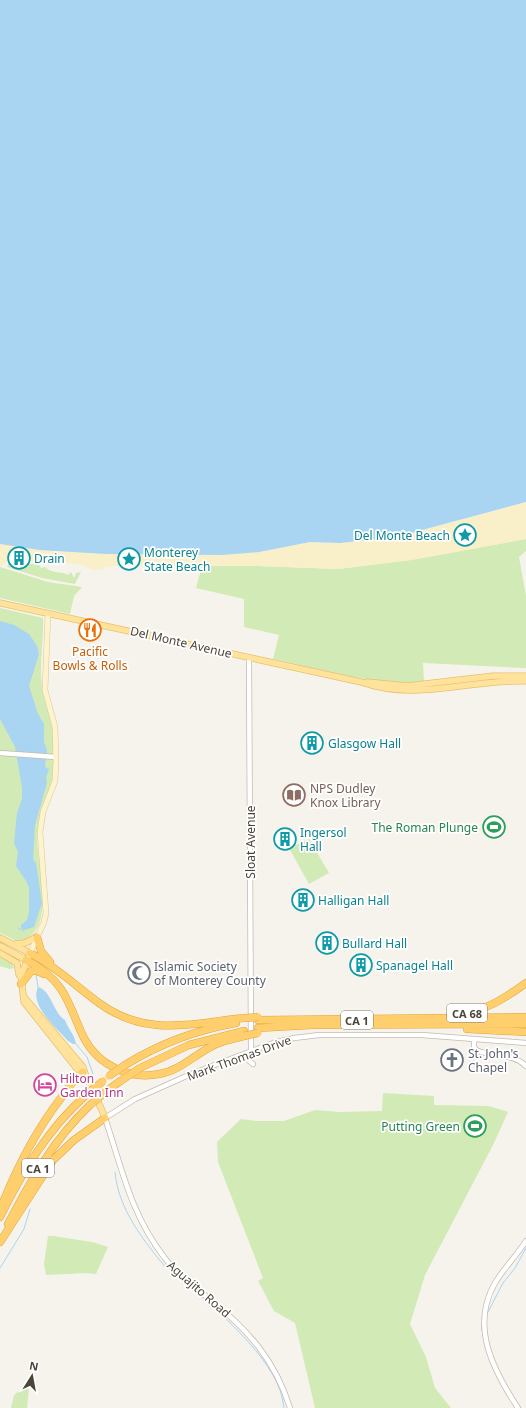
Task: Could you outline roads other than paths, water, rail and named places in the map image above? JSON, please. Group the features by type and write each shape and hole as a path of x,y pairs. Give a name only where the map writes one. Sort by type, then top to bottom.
{"highway":[{"path":"37,937 42,952 58,971"},
{"path":"28,956 54,980 65,994 91,1049 107,1064 127,1073 148,1076 166,1073 180,1067 212,1046 247,1035 256,1029"},
{"path":"28,956 58,971 111,1011 145,1024 181,1026 244,1020"},
{"path":"21,984 27,974 33,971 41,972 54,980"},
{"name":"CA 68","path":"400,1019 466,1013 481,1010 503,999 526,983"},
{"name":"CA 1","path":"0,1217 23,1173 42,1142 66,1115 86,1095 125,1065 152,1050 178,1039 244,1020 258,1018 285,1020 526,1017"},
{"name":"CA 68","path":"425,1024 458,1029 526,1032"},
{"name":"CA 1","path":"256,1029 303,1025 526,1024"},
{"name":"CA 1","path":"0,1241 29,1183 44,1158 61,1135 90,1105 113,1086 140,1068 189,1045 247,1035"},
{"path":"0,1210 16,1170 35,1135 74,1080 83,1072"},
{"path":"0,1241 53,1160 74,1140 105,1118"}],"main road":[{"name":"Del Monte Avenue","path":"0,603 361,682 382,689 407,691 526,681"},
{"path":"21,984 22,971 44,922 46,907 40,828 55,781 56,757 56,727 45,690 48,613"},
{"name":"Del Monte Avenue","path":"361,682 407,686 493,676 526,676"},
{"path":"10,943 23,944 37,937"},
{"path":"0,938 10,943 28,956"},
{"path":"0,946 28,956"},
{"path":"0,953 17,963 26,1006 78,1070 83,1072 95,1094 105,1118"}],"street":[{"name":"Sloat Avenue","path":"248,657 256,1029"},
{"path":"0,753 56,757"},
{"path":"247,1035 257,1045 265,1046"},
{"path":"247,1035 252,1051"},
{"name":"Mark Thomas Drive","path":"105,1118 146,1094 235,1057 290,1038 315,1035 422,1035 526,1043"},
{"path":"474,1039 474,1047 476,1050 507,1056 526,1066"},
{"path":"235,1057 244,1058 253,1064"},
{"name":"Aguajito Road","path":"105,1118 132,1203 145,1230 174,1269 230,1315 257,1344 276,1373 290,1408"},
{"path":"518,1408 497,1370 487,1344 483,1323 485,1306 494,1284 526,1241"}],"water":[{"path":"0,0 526,0 526,502 396,537 340,543 310,542 259,552 222,555 106,554 40,550 0,544"},
{"path":"0,621 14,625 29,634 37,646 39,654 29,686 38,714 44,724 44,742 47,750 45,767 49,769 46,778 47,783 35,825 33,859 36,863 42,903 34,927 24,930 21,928 21,925 27,920 29,913 29,887 16,866 18,852 14,843 17,813 22,799 22,788 15,747 0,719"},
{"name":"The Roman Plunge","path":"500,819 504,827 489,835 484,828"},
{"path":"38,987 43,989 50,997 61,1017 65,1020 76,1044 68,1041 51,1023 41,1009 37,1002 36,994"}],"waterway":[{"path":"18,928 24,931"},
{"path":"36,974 38,987"},
{"path":"76,1044 87,1057 93,1074"},
{"path":"115,1172 121,1199 133,1224 166,1268"},
{"path":"0,1268 24,1229 30,1209"},
{"path":"487,1314 503,1283 515,1268 526,1248"},
{"path":"174,1275 219,1312 249,1342 273,1374 280,1390 284,1408"},
{"path":"482,1325 482,1330"},
{"path":"484,1337 487,1351"},
{"path":"503,1387 506,1393"}],"place":[{"name":"Del Monte Beach","path":"465,535"},
{"name":"Drain","path":"19,558"},
{"name":"Monterey State Beach","path":"129,559"},
{"name":"Pacific Bowls & Rolls","path":"90,630"},
{"name":"Glasgow Hall","path":"312,743"},
{"name":"NPS Dudley Knox Library","path":"294,795"},
{"name":"The Roman Plunge","path":"494,827"},
{"name":"Ingersol Hall","path":"285,839"},
{"name":"Halligan Hall","path":"303,900"},
{"name":"Bullard Hall","path":"327,943"},
{"name":"Spanagel Hall","path":"361,965"},
{"name":"Islamic Society of Monterey County","path":"139,973"},
{"name":"St. John's Chapel","path":"452,1060"},
{"name":"Hilton Garden Inn","path":"45,1085"},
{"name":"Putting Green","path":"475,1126"}]}
